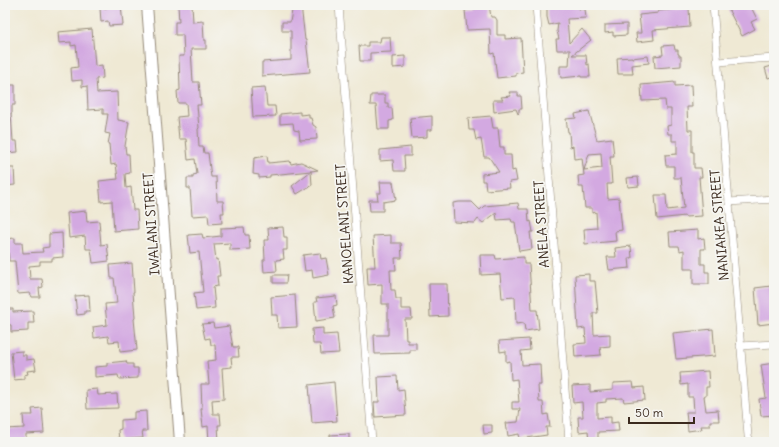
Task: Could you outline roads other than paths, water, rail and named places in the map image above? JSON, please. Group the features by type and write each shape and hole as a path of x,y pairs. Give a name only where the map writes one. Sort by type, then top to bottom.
{"street":[{"name":"IWALANI STREET","path":"147,5 180,442"},
{"name":"KANOELANI STREET","path":"339,5 372,442"},
{"name":"ANELA STREET","path":"536,5 569,442"},
{"name":"NANIAKEA STREET","path":"713,5 740,346 748,436 751,442"},
{"path":"718,62 774,58"},
{"path":"729,202 774,199"},
{"path":"740,346 774,344"}]}
